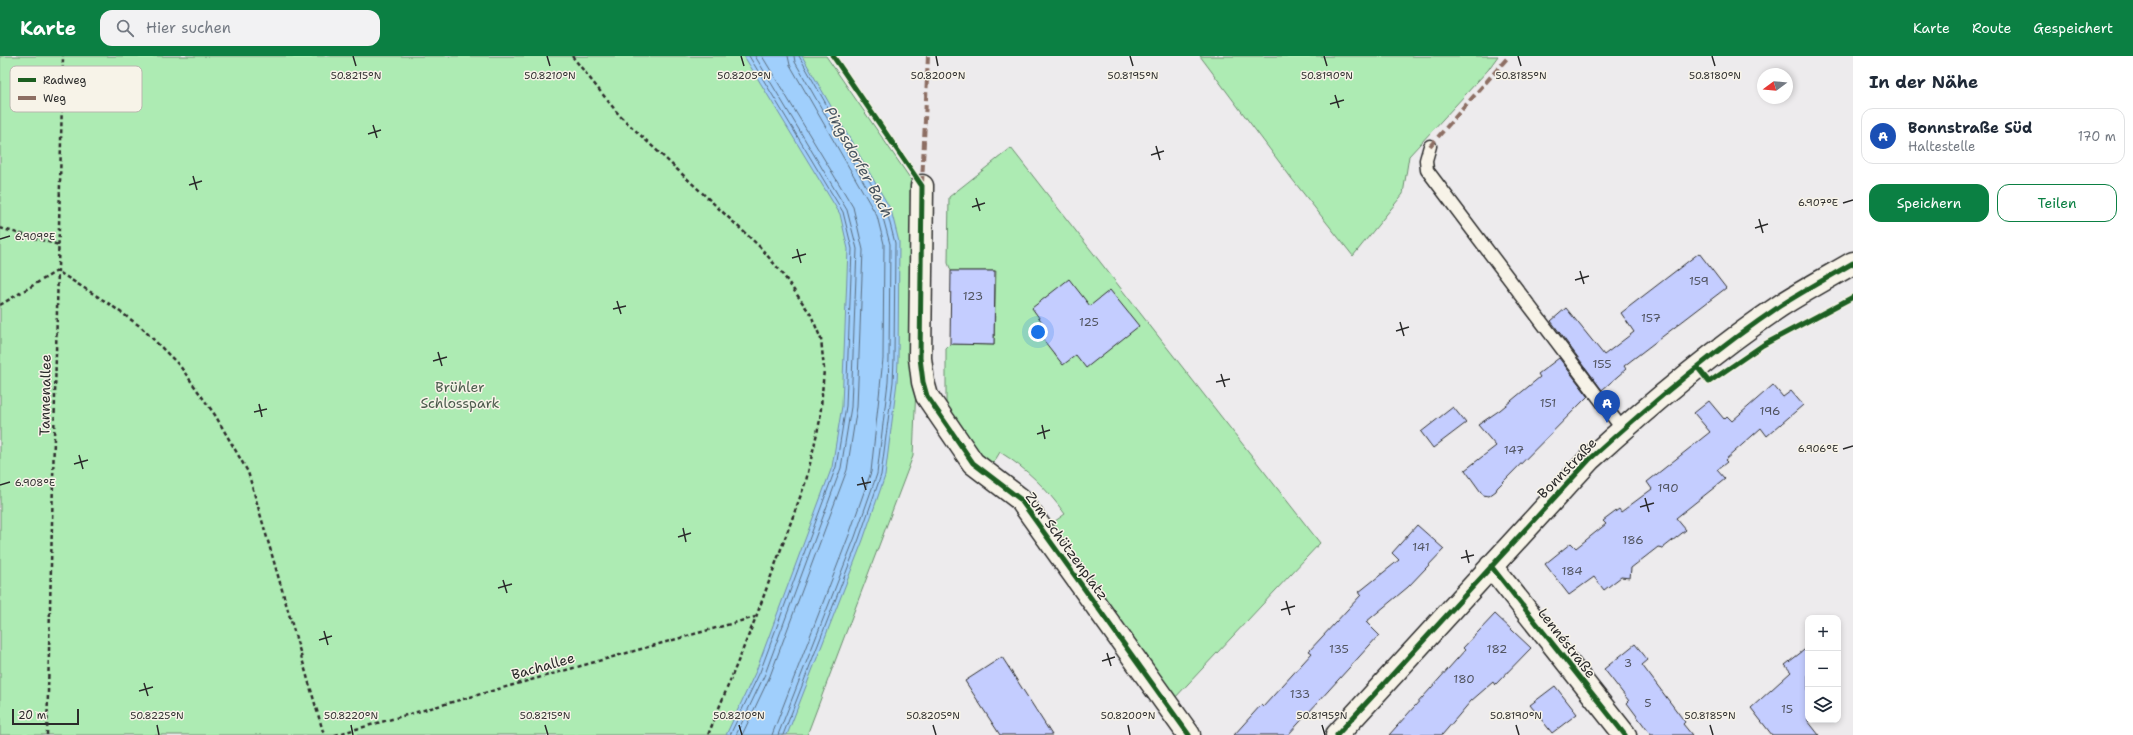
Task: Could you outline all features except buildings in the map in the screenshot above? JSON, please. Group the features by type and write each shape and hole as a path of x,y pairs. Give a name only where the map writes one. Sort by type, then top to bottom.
{"street":[{"name":"Zum Schützenplatz","path":"922,186 920,358 923,382 927,396 974,463 1020,499 1189,735"},
{"name":"Bonnstraße","path":"1337,735 1589,460 1708,358 1782,305 1853,263"},
{"name":"Lennéstraße","path":"1491,566 1625,735"}],"lane":[{"path":"1430,146 1426,160 1427,170 1623,430"}],"path":[{"path":"572,56 620,116 760,247 798,295 811,315 821,339 824,368 820,420 806,481 756,617 708,735"},
{"path":"0,228 59,245"},
{"path":"0,305 57,271 108,302 141,327 180,366 215,414 248,472 324,735"}],"green space":[{"name":"Brühler Schlosspark","path":"0,56 826,56 914,184 919,318 913,456 807,735 0,735"},
{"path":"1200,56 1498,56 1488,70 1409,156 1403,194 1353,256 1292,179"},
{"path":"1011,148 1320,543 1173,700 1051,524 1065,514 1043,487 1010,458 1000,452 991,467 946,406 946,348 950,344 994,345 996,271 951,271 948,263 949,197"}],"water":[{"name":"Pingsdorfer Bach","path":"744,56 802,56 891,210 899,242 897,382 885,476 863,540 787,735 726,735 756,671 832,467 842,406 848,249 840,214"}],"marked path":[{"path":"922,184 928,56"},
{"path":"1430,146 1509,56"}],"cycle path":[{"path":"833,56 922,186 920,358 923,382 927,396 973,463 1020,499 1189,735"},
{"path":"1337,735 1589,460 1658,399 1730,342 1780,306 1853,263"},
{"path":"1698,368 1709,382 1763,345 1853,297"},
{"path":"1491,566 1625,735"}],"place":[{"name":"Bonnstraße Süd","path":"1607,423"}]}
